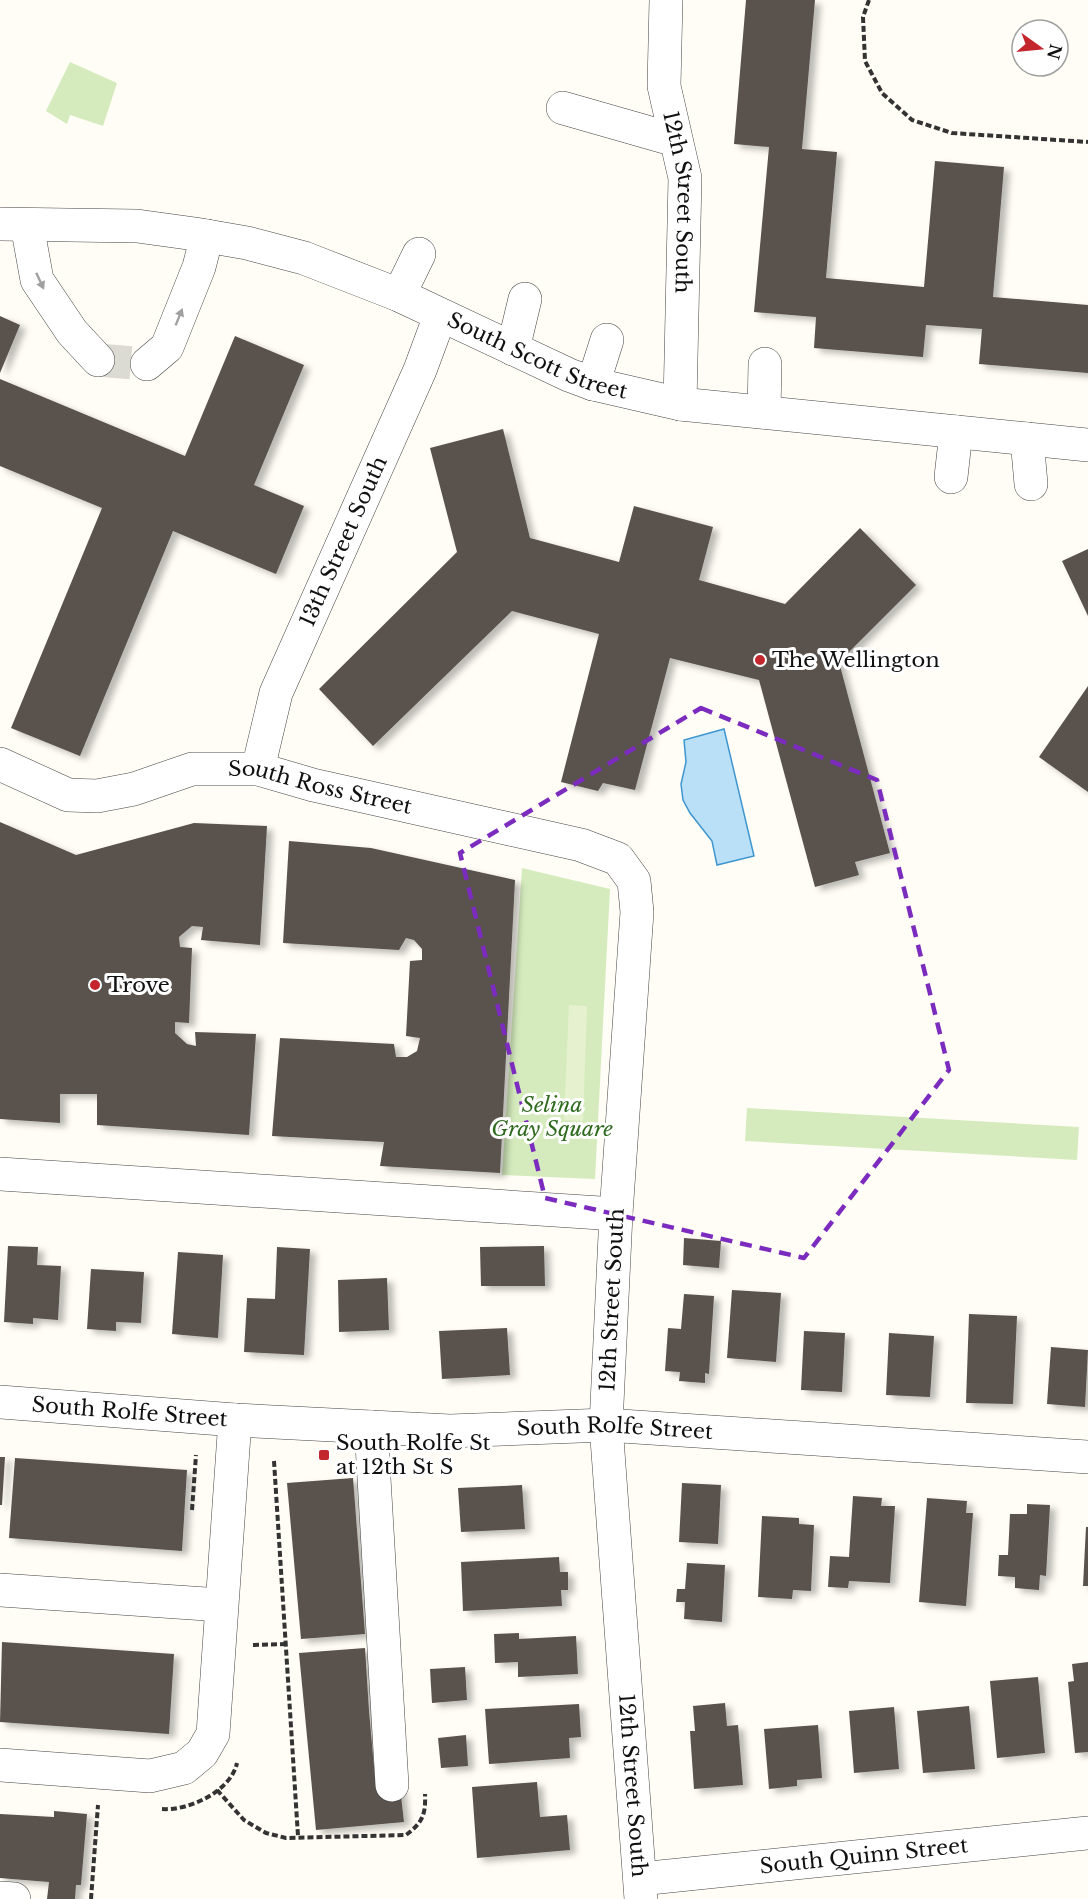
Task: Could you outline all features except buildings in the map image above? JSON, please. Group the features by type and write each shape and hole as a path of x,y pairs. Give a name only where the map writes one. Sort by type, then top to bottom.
{"street":[{"name":"12th Street South","path":"666,0 664,86 685,178 680,404"},
{"path":"563,108 675,140"},
{"path":"14,225 37,280 72,332 98,360"},
{"name":"South Scott Street","path":"14,225 137,226 247,243 303,258 399,295 569,375 593,384 680,404 1088,445"},
{"path":"147,364 167,347 199,267 207,236"},
{"path":"399,295 418,254"},
{"path":"513,349 525,299"},
{"name":"13th Street South","path":"258,769 276,693 420,370 440,315"},
{"path":"593,384 608,340"},
{"path":"764,412 765,364"},
{"path":"951,477 956,432"},
{"path":"1027,439 1031,484"},
{"name":"South Ross Street","path":"0,764 68,795 97,796 134,789 192,770 258,769 313,785 581,845 618,859 634,881"},
{"name":"12th Street South","path":"634,881 637,912 616,1214 606,1425 640,1889"},
{"path":"0,1174 616,1214"},
{"name":"South Rolfe Street","path":"0,1402 235,1420 450,1431 606,1425 1088,1457"},
{"path":"0,1765 150,1776 184,1768 202,1753 213,1734 235,1420"},
{"path":"371,1427 392,1785"},
{"path":"0,1590 221,1605"},
{"name":"South Quinn Street","path":"640,1889 1088,1833"},
{"path":"0,1898 14,1899"}],"path":[{"path":"869,0 863,17 865,61 882,93 912,120 952,133 1088,142"},
{"path":"192,1512 196,1455"},
{"path":"274,1461 298,1836"},
{"path":"251,1645 286,1644"},
{"path":"92,1899 98,1804"}],"highlighted area":[{"path":"701,708 877,780 949,1070 804,1258 545,1198 460,853"}],"green space":[{"path":"70,62 117,83 103,126 70,115 67,124 46,111"},
{"name":"Selina Gray Square","path":"522,868 610,889 595,1179 502,1175"},
{"path":"569,1005 587,1006 583,1121 564,1120"},
{"path":"747,1108 1079,1127 1077,1160 745,1141"}],"water":[{"path":"724,729 754,856 717,865 712,841 690,813 683,800 681,784 686,762 684,740"}],"tunnel":[{"path":"98,360 147,364"}],"place":[{"name":"The Wellington","path":"760,660"},
{"name":"Trove","path":"95,985"},
{"name":"South Rolfe St at 12th St S","path":"324,1455"}]}
